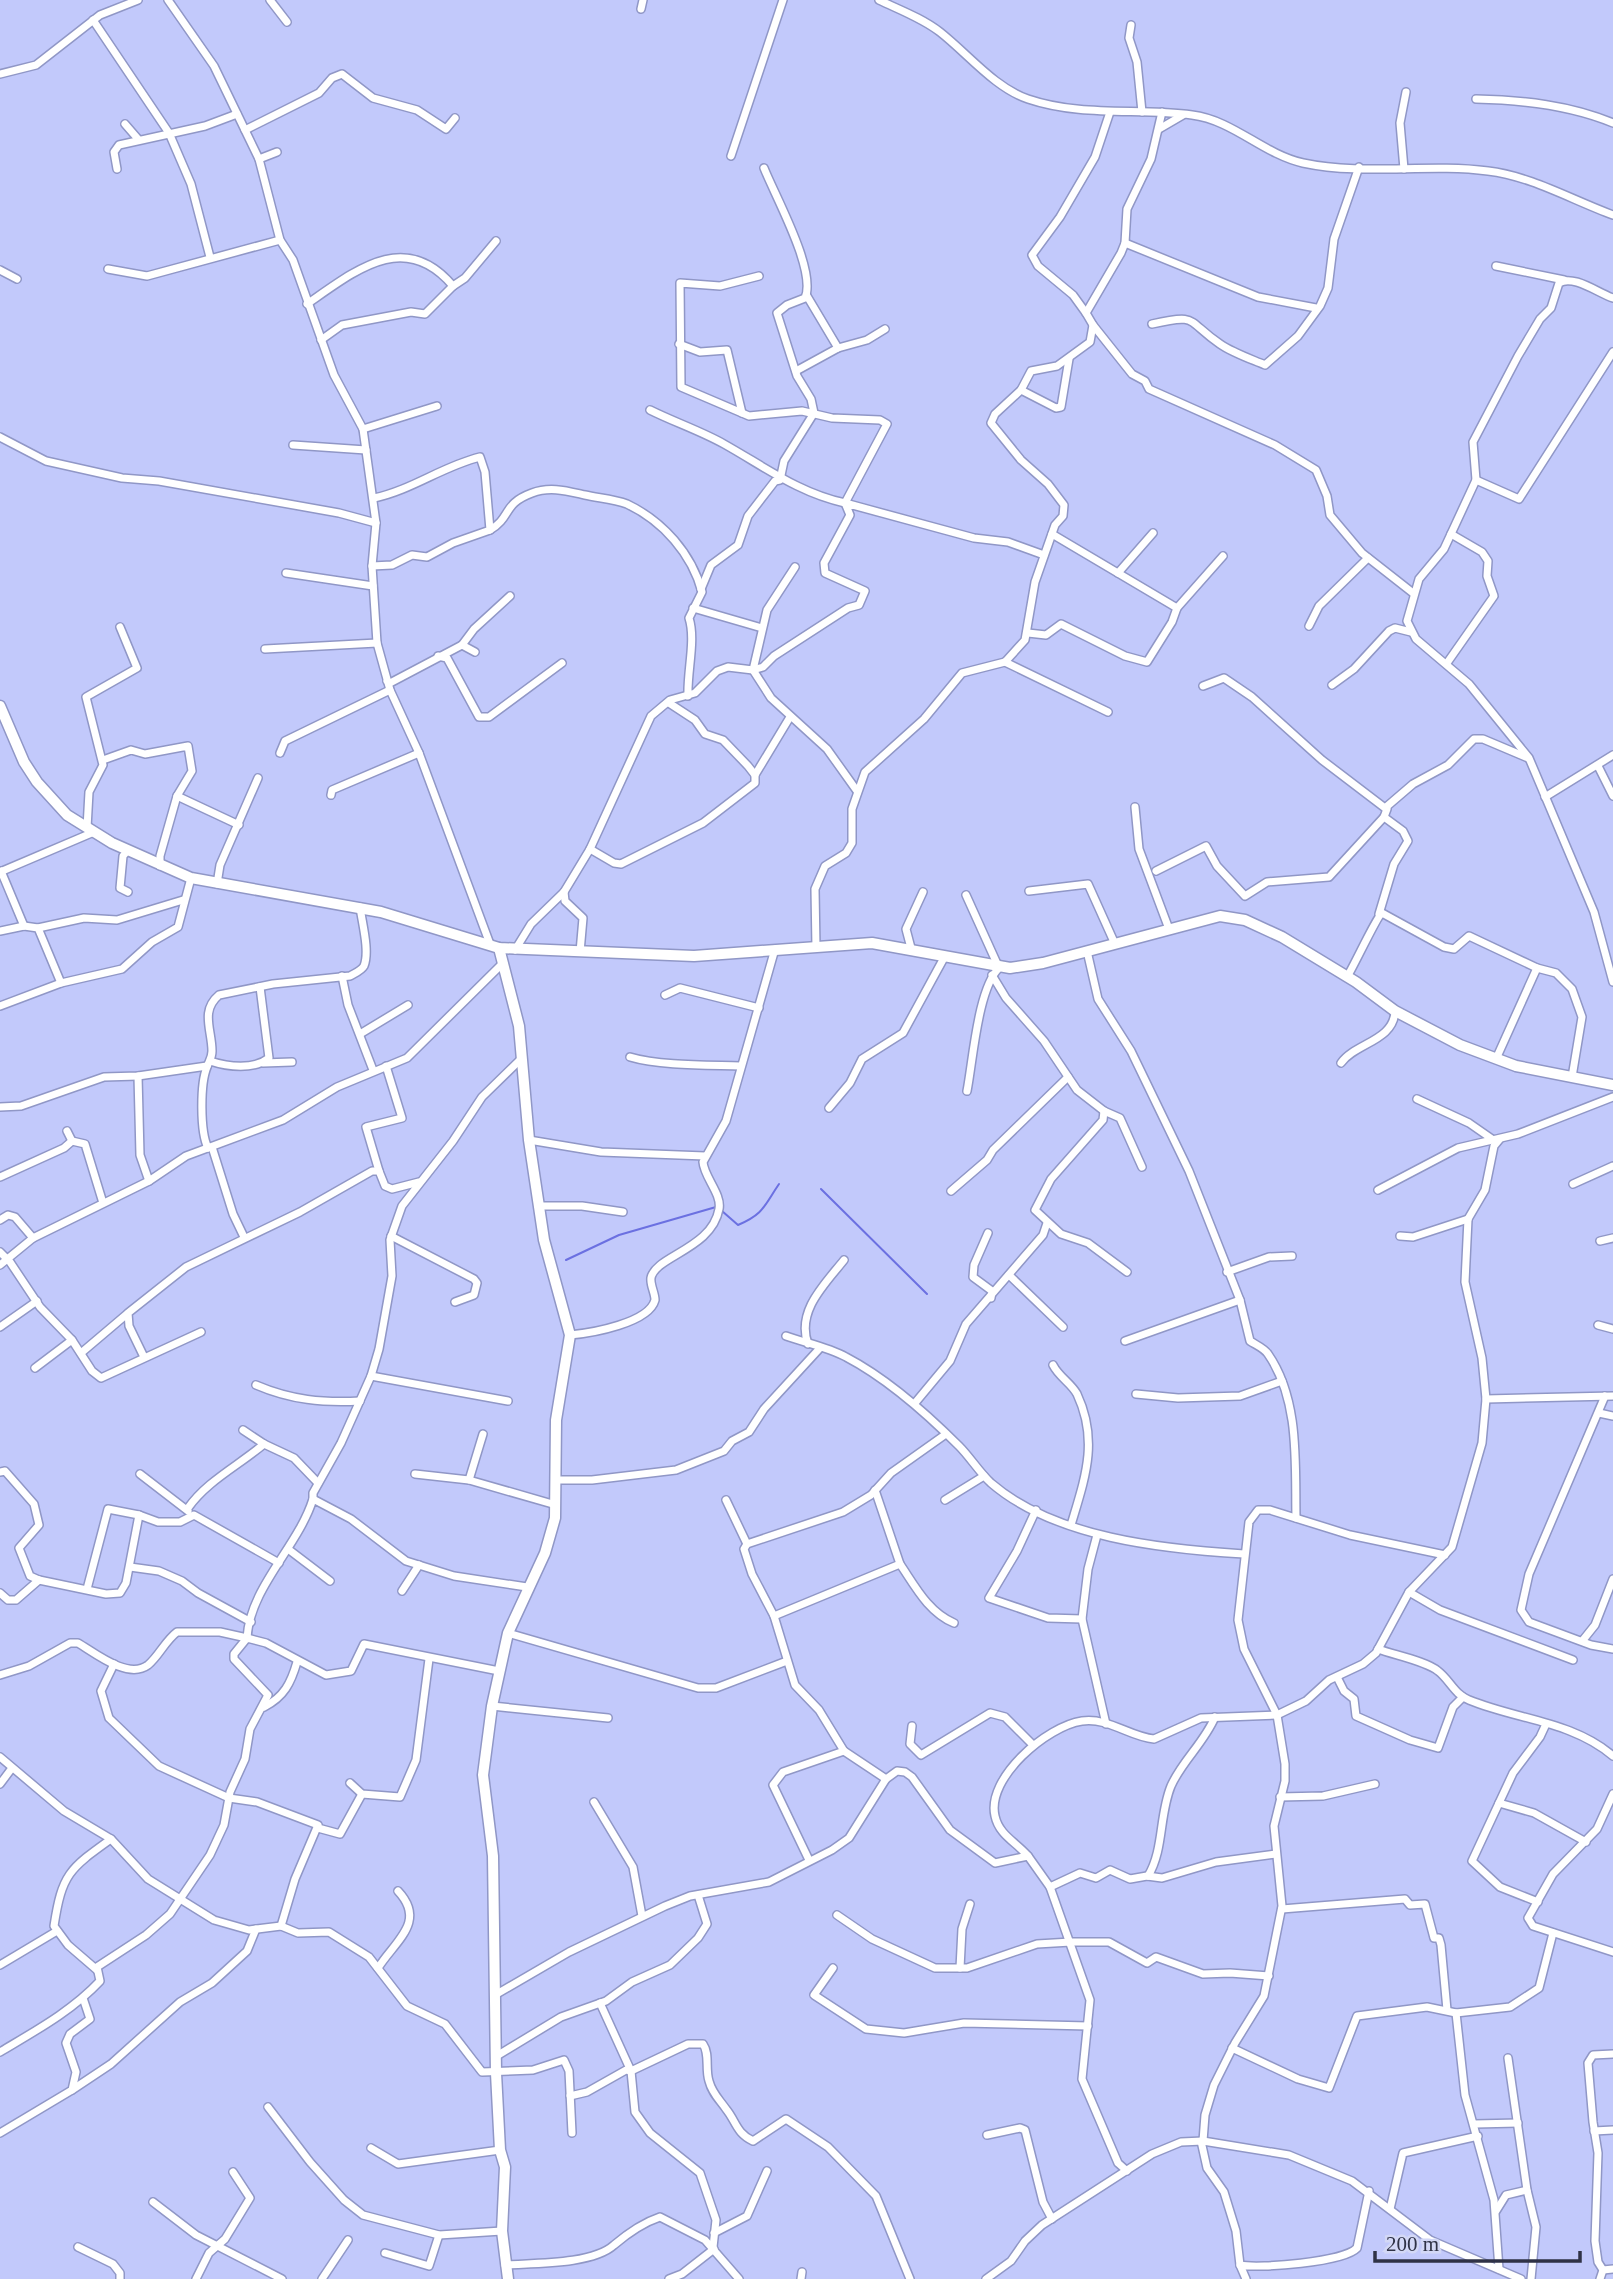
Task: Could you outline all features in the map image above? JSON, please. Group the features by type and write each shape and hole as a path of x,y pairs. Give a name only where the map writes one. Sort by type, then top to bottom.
{"street":[{"path":"0,74 36,65 93,20 138,0"},
{"path":"168,0 196,37 259,159 280,240 293,260 334,375 363,429 376,523 372,566 377,643 390,690 419,753 502,964 519,1026 538,1206 549,1266 564,1304 570,1335 556,1420 556,1505 545,1553 508,1633 492,1706 483,1775 493,1856 495,2073 500,2150 505,2167 502,2231 508,2279"},
{"path":"270,0 287,22"},
{"path":"641,9 643,0"},
{"path":"731,156 783,0"},
{"path":"879,0 930,25 1016,94 1047,104 1110,112 1184,114 1231,127 1268,150 1298,162 1404,169 1468,169 1506,174 1613,215"},
{"path":"93,20 169,133 191,184 210,257"},
{"path":"1131,25 1129,38 1137,62 1142,112"},
{"path":"245,130 319,93 332,78 342,74 373,98 417,110 446,129 454,118"},
{"path":"1404,169 1400,122 1406,92"},
{"path":"1476,99 1512,98 1596,116 1613,123"},
{"path":"1110,112 1105,120 1095,157 1060,217 1032,255 1038,266 1073,295 1132,374 1145,381 1149,389 1275,445 1316,470 1327,496 1330,516 1368,558 1413,593"},
{"path":"1086,313 1125,243 1127,209 1151,159 1161,112"},
{"path":"117,169 116,149 138,139 205,126 237,114"},
{"path":"1159,129 1184,114"},
{"path":"125,124 138,139"},
{"path":"259,159 278,152"},
{"path":"1152,324 1180,317 1196,321 1219,344 1265,365 1298,336 1328,288 1332,244 1359,167"},
{"path":"764,168 797,243 807,296 838,348"},
{"path":"108,269 147,276 280,240"},
{"path":"321,340 342,325 411,312 425,314 465,278 496,241"},
{"path":"1125,243 1258,297 1316,308"},
{"path":"307,304 378,261 396,255 419,259 442,273 453,286"},
{"path":"1496,266 1564,280 1613,298"},
{"path":"0,270 17,279"},
{"path":"759,276 720,286 680,283 681,387 749,416 769,412 814,413 832,418 880,420 887,424 845,503"},
{"path":"1564,280 1559,283 1551,308 1540,319 1518,356 1473,442 1476,480 1451,534 1413,593 1407,621 1411,632 1427,650 1447,663 1478,695 1529,758 1594,912 1611,966 1613,982"},
{"path":"780,480 784,461 814,413 811,399 796,371 777,313 807,296"},
{"path":"816,948 813,919 816,889 825,866 846,852 852,844 852,809 857,791 869,767 924,719 962,673 1005,662 1028,633 1030,600 1052,534 1063,516 1061,500 1021,460 991,423 995,414 1021,390 1031,371 1069,359 1087,346 1093,325"},
{"path":"796,371 838,348 867,340 885,329"},
{"path":"679,344 700,352 723,348 727,350 742,413"},
{"path":"1476,480 1519,499 1613,352"},
{"path":"1021,390 1056,408 1061,407 1069,359"},
{"path":"363,429 437,406"},
{"path":"650,410 722,443 780,480 821,498 974,538 1008,542 1044,555"},
{"path":"0,437 46,461 122,478 159,481 347,515 376,523"},
{"path":"293,445 366,450"},
{"path":"373,498 395,493 459,462 480,457 485,472 489,530"},
{"path":"688,696 687,664 693,631 689,618 700,597 711,565 738,545 748,516 775,481 780,480"},
{"path":"372,566 392,565 412,555 427,557 502,522 512,502 542,490 557,489 623,503 668,533 691,563 701,589"},
{"path":"515,950 531,924 564,892 590,849 626,774 646,723 658,710 669,704 670,700 688,696 701,688 722,669 753,670 763,667 774,656 848,608 859,605 865,591 825,573 824,564 850,515 845,503"},
{"path":"1118,573 1153,533"},
{"path":"1052,534 1177,608"},
{"path":"1447,663 1494,596 1487,576 1488,561 1482,552 1451,534"},
{"path":"1028,633 1046,635 1061,624 1125,656 1147,662 1172,622 1177,608 1223,556"},
{"path":"1309,626 1319,606 1368,558"},
{"path":"795,567 770,603 753,670 771,698 828,749 857,791"},
{"path":"286,573 373,586"},
{"path":"387,681 390,683 462,645 474,629 510,596"},
{"path":"693,608 762,628"},
{"path":"90,830 89,792 103,760 85,702 86,697 137,668 120,627"},
{"path":"1332,685 1354,669 1389,631 1395,628 1411,632"},
{"path":"265,649 377,643"},
{"path":"462,645 475,652"},
{"path":"438,656 447,658 479,717 489,717 562,663"},
{"path":"1005,662 1108,712"},
{"path":"1203,686 1224,678 1252,697 1385,813 1403,831 1408,841 1394,864 1368,942 1347,977"},
{"path":"280,753 285,741 390,690"},
{"path":"669,704 695,720 705,734 723,740 755,775"},
{"path":"0,706 24,762 37,782 67,815 128,850 191,878 360,907 515,950 694,956 872,943 911,948 995,971 1043,963 1220,916 1245,920 1282,937 1347,977 1395,1011 1460,1045 1496,1059 1613,1085"},
{"path":"590,849 617,864 654,849 696,827 752,788 755,775 790,717"},
{"path":"1156,871 1206,846 1217,866 1245,896 1267,881 1329,877 1413,784 1448,765 1474,739 1483,739 1529,758"},
{"path":"103,760 131,750 145,754 188,746 192,771 187,784 177,796 160,856 160,866"},
{"path":"331,795 332,790 419,753"},
{"path":"1545,797 1613,755"},
{"path":"1598,766 1613,796"},
{"path":"217,884 220,865 258,778"},
{"path":"177,796 239,824"},
{"path":"1135,807 1139,849 1169,929"},
{"path":"24,926 1,872 90,830"},
{"path":"128,850 123,856 120,888 128,892"},
{"path":"0,1006 61,984 122,969 152,943 178,927 191,878"},
{"path":"1029,891 1087,884 1115,944"},
{"path":"564,892 565,901 583,918 580,952"},
{"path":"911,948 906,929 923,892"},
{"path":"966,895 1006,998 1044,1041 1077,1090 1104,1111 1120,1118 1142,1167"},
{"path":"0,931 24,926 38,928 84,918 117,920 183,900"},
{"path":"244,1237 233,1214 210,1147 202,1136 212,1052 207,1024 208,1010 219,995 359,971 364,965 360,907"},
{"path":"1379,914 1396,918 1451,949 1469,936 1565,979 1579,1006 1581,1032 1572,1077"},
{"path":"38,928 61,984"},
{"path":"570,1335 592,1332 636,1318 653,1307 652,1275 680,1252 701,1241 718,1211 719,1203 703,1166 705,1156 723,1132 775,949"},
{"path":"1087,951 1098,999 1113,1018 1161,1110 1193,1180 1240,1300 1250,1341 1267,1352 1282,1381 1294,1443 1296,1518"},
{"path":"829,1108 850,1083 862,1059 903,1033 945,957"},
{"path":"201,1332 113,1374 101,1377 92,1371 72,1339 54,1325 2,1258 33,1238 149,1181 186,1156 283,1120 337,1087 414,1052 502,964"},
{"path":"1496,1059 1537,968"},
{"path":"967,1091 995,971"},
{"path":"342,976 348,1005 373,1070"},
{"path":"260,987 270,1048 269,1058 263,1063"},
{"path":"665,995 680,988 759,1008"},
{"path":"360,1034 408,1005"},
{"path":"1341,1063 1346,1056 1365,1048 1389,1029 1395,1011"},
{"path":"0,2052 83,1998 100,1981 100,1965 146,1935 170,1914 210,1855 228,1815 229,1798 245,1759 250,1730 264,1708 268,1695 234,1659 234,1654 247,1638 258,1599 288,1549 371,1376 379,1349 391,1276 391,1236 402,1206 453,1141 482,1097 523,1056"},
{"path":"630,1057 652,1064 668,1062 740,1066"},
{"path":"0,1107 21,1106 89,1080 138,1076 209,1064 225,1066 292,1062"},
{"path":"386,1066 402,1118 366,1127 385,1186 391,1189 420,1182"},
{"path":"138,1076 140,1155 149,1181"},
{"path":"951,1192 987,1160 993,1150 1068,1077"},
{"path":"1378,1190 1458,1148 1496,1140 1613,1097"},
{"path":"1417,1099 1469,1123 1496,1140"},
{"path":"1104,1111 1103,1120 1051,1179 1035,1207 1036,1214 1047,1223 1067,1237 1088,1243 1127,1272"},
{"path":"67,1131 72,1141"},
{"path":"529,1140 601,1152 705,1156"},
{"path":"1127,2171 1118,2163 1082,2079 1090,2000 1050,1887 1028,1856 1001,1831 993,1801 997,1788 1032,1744 1079,1721 1106,1724 1154,1739 1196,1719 1277,1715 1306,1701 1337,1677 1363,1664 1378,1649 1409,1591 1445,1555 1455,1539 1482,1443 1486,1399 1482,1357 1465,1282 1468,1219 1485,1190 1496,1140"},
{"path":"72,1141 85,1144 103,1203"},
{"path":"0,1177 64,1148 72,1141"},
{"path":"1573,1184 1613,1166"},
{"path":"81,1353 186,1267 300,1212 372,1171 379,1171"},
{"path":"538,1206 582,1206 623,1212"},
{"path":"0,1220 8,1215 15,1217 33,1238"},
{"path":"1400,1236 1413,1237 1468,1219"},
{"path":"915,1404 950,1361 967,1324 1043,1235 1047,1223"},
{"path":"988,1233 974,1265 973,1277 992,1291 991,1298"},
{"path":"391,1236 474,1279 477,1283 474,1295 455,1302"},
{"path":"1600,1241 1613,1238"},
{"path":"1227,1272 1269,1256 1292,1256"},
{"path":"808,1343 804,1326 813,1301 844,1260"},
{"path":"1009,1275 1063,1327"},
{"path":"1125,1341 1240,1300"},
{"path":"0,1327 37,1301"},
{"path":"128,1313 129,1326 144,1357"},
{"path":"1598,1325 1613,1329"},
{"path":"786,1336 863,1367 915,1404 984,1476 1036,1510 1097,1535 1244,1554"},
{"path":"35,1368 72,1339"},
{"path":"555,1480 592,1480 676,1470 724,1451 732,1441 749,1432 764,1409 820,1348"},
{"path":"1053,1365 1058,1375 1075,1390 1091,1443 1083,1487 1071,1525"},
{"path":"371,1376 508,1401"},
{"path":"1136,1394 1178,1398 1240,1396 1282,1381"},
{"path":"256,1385 294,1398 325,1402 360,1401"},
{"path":"1486,1399 1609,1396"},
{"path":"1609,1396 1599,1413 1529,1574 1521,1610 1529,1622 1613,1649"},
{"path":"1599,1413 1613,1416"},
{"path":"243,1430 264,1444 294,1458 318,1483"},
{"path":"469,1480 483,1434"},
{"path":"747,1544 832,1517 875,1490 891,1473 946,1434"},
{"path":"87,1589 108,1509 158,1522 180,1522 212,1482 231,1472 264,1444"},
{"path":"0,1472 5,1471 34,1504 39,1525 19,1548 30,1576 39,1580 106,1594 120,1593 130,1567 139,1515"},
{"path":"140,1474 189,1511 279,1563"},
{"path":"415,1474 469,1480 556,1505"},
{"path":"945,1500 984,1476"},
{"path":"875,1490 900,1564 921,1597 941,1618 954,1623"},
{"path":"313,1499 351,1519 397,1557 454,1576 527,1587"},
{"path":"726,1500 747,1544 744,1555 775,1616 795,1685 819,1710 844,1751 886,1779"},
{"path":"1036,1510 1017,1551 989,1598 1048,1618 1082,1619"},
{"path":"1246,2279 1240,2265 1236,2231 1224,2192 1207,2168 1202,2141 1208,2101 1232,2048 1259,2006 1269,1976 1282,1909 1275,1826 1286,1772 1277,1715 1241,1641 1238,1620 1249,1522 1258,1510 1296,1518 1364,1539 1445,1555"},
{"path":"1097,1535 1088,1569 1082,1619 1106,1724"},
{"path":"288,1549 330,1581"},
{"path":"775,1616 900,1564"},
{"path":"402,1591 419,1565"},
{"path":"130,1567 159,1570 251,1622"},
{"path":"1583,1640 1595,1625 1613,1579"},
{"path":"0,1593 8,1600 16,1600 39,1580"},
{"path":"1409,1591 1440,1610 1573,1660"},
{"path":"0,1675 29,1666 71,1643 78,1643 114,1664 129,1669 146,1667 177,1632 220,1632 266,1643 297,1662 326,1675 351,1671 364,1644 499,1671"},
{"path":"508,1633 667,1682 698,1688 716,1688 787,1661"},
{"path":"1378,1649 1438,1671 1463,1697 1590,1737 1613,1756"},
{"path":"350,1783 362,1794 400,1797 416,1760 429,1658"},
{"path":"264,1708 276,1701 291,1684 297,1662"},
{"path":"114,1664 101,1691 109,1718 159,1766 229,1798 257,1802 314,1822 318,1828 340,1834 362,1794"},
{"path":"1337,1677 1344,1691 1354,1699 1356,1716 1410,1740 1438,1748 1452,1707 1463,1697"},
{"path":"492,1706 608,1718"},
{"path":"912,1726 910,1744 921,1755 990,1713 1005,1717 1032,1744"},
{"path":"1148,1876 1155,1863 1172,1783 1205,1738 1215,1717"},
{"path":"1538,1902 1500,1887 1472,1861 1513,1773 1541,1737 1546,1724"},
{"path":"809,1860 773,1785 783,1772 844,1751"},
{"path":"0,1757 64,1811 111,1839 148,1879 228,1926 256,1929 281,1926 298,1933 329,1932 369,1957 410,2009 444,2024 479,2069 495,2073 533,2070 564,2060 569,2071 572,2133"},
{"path":"0,1784 12,1768"},
{"path":"495,1995 642,1916 698,1895 769,1882 849,1838 886,1779 897,1771 908,1773 950,1830 990,1862 1000,1863 1028,1856"},
{"path":"1280,1797 1323,1796 1375,1784"},
{"path":"1613,1794 1597,1829 1553,1874 1529,1913 1530,1923 1613,1952"},
{"path":"594,1802 633,1867 642,1916"},
{"path":"1499,1803 1534,1813 1586,1842"},
{"path":"281,1926 295,1879 318,1828"},
{"path":"98,1971 54,1926 58,1893 64,1879 79,1862 111,1839"},
{"path":"1050,1887 1080,1873 1096,1878 1110,1870 1130,1879 1148,1876 1162,1878 1216,1861 1276,1854"},
{"path":"379,1968 405,1934 412,1915 407,1901 398,1891"},
{"path":"495,2057 561,2017 600,2003 632,1982 670,1965 698,1938 707,1924 698,1895"},
{"path":"1282,1909 1336,1907 1405,1899 1410,1905 1425,1904 1433,1937 1439,1938 1441,1945 1447,2010"},
{"path":"960,1968 962,1928 970,1904"},
{"path":"837,1915 872,1939 929,1966 960,1968 1037,1944 1109,1942 1143,1962 1148,1963 1156,1957 1203,1975 1230,1973 1269,1976"},
{"path":"0,2133 111,2064 180,2002 212,1983 229,1968 250,1947 256,1929"},
{"path":"0,1965 57,1931"},
{"path":"1232,2048 1325,2089 1329,2088 1357,2016 1427,2007 1456,2013 1510,2007 1539,1988 1553,1933"},
{"path":"834,1968 814,1995 866,2029 904,2033 964,2023 1088,2026"},
{"path":"72,2090 76,2072 66,2043 70,2034 90,2019 83,1998"},
{"path":"600,2003 631,2071 635,2112 650,2133 700,2173 716,2220 714,2248 682,2274 670,2279"},
{"path":"1456,2013 1465,2095 1475,2124 1496,2211 1499,2269"},
{"path":"570,2096 587,2092 626,2070 631,2071 688,2044 704,2044 708,2079 715,2096 729,2111 737,2130 752,2141 786,2119 828,2147 876,2196 910,2279"},
{"path":"1600,2279 1602,2270 1598,2262 1595,2236 1599,2158 1594,2131 1589,2059 1613,2054"},
{"path":"1508,2058 1527,2190 1536,2227 1531,2279"},
{"path":"268,2107 310,2162 354,2209 372,2219 439,2235 502,2231"},
{"path":"1475,2124 1518,2123"},
{"path":"986,2136 1020,2127 1025,2130 1043,2202 1052,2219"},
{"path":"1594,2131 1613,2130"},
{"path":"1390,2209 1403,2153 1478,2136"},
{"path":"986,2279 1011,2261 1024,2241 1052,2219 1152,2154 1181,2142 1202,2141 1289,2155 1352,2181 1430,2240 1516,2278"},
{"path":"371,2148 398,2164 500,2150"},
{"path":"705,2240 716,2231 747,2216 767,2171"},
{"path":"196,2279 209,2253 217,2247 250,2198 233,2172"},
{"path":"1496,2211 1506,2194 1527,2190"},
{"path":"1240,2265 1259,2268 1352,2253 1357,2248 1369,2192"},
{"path":"153,2203 195,2235 282,2279"},
{"path":"505,2265 543,2264 596,2253 614,2246 624,2233 660,2217 705,2240 739,2279"},
{"path":"385,2253 429,2266 439,2235"},
{"path":"322,2279 348,2240"},
{"path":"78,2247 113,2264 120,2273 120,2279"},
{"path":"1602,2270 1613,2269"}],"waterway":[{"path":"722,1211 738,1225 747,1221 763,1209 779,1184"},
{"path":"821,1189 927,1294"},
{"path":"566,1260 619,1235 716,1207"}]}
